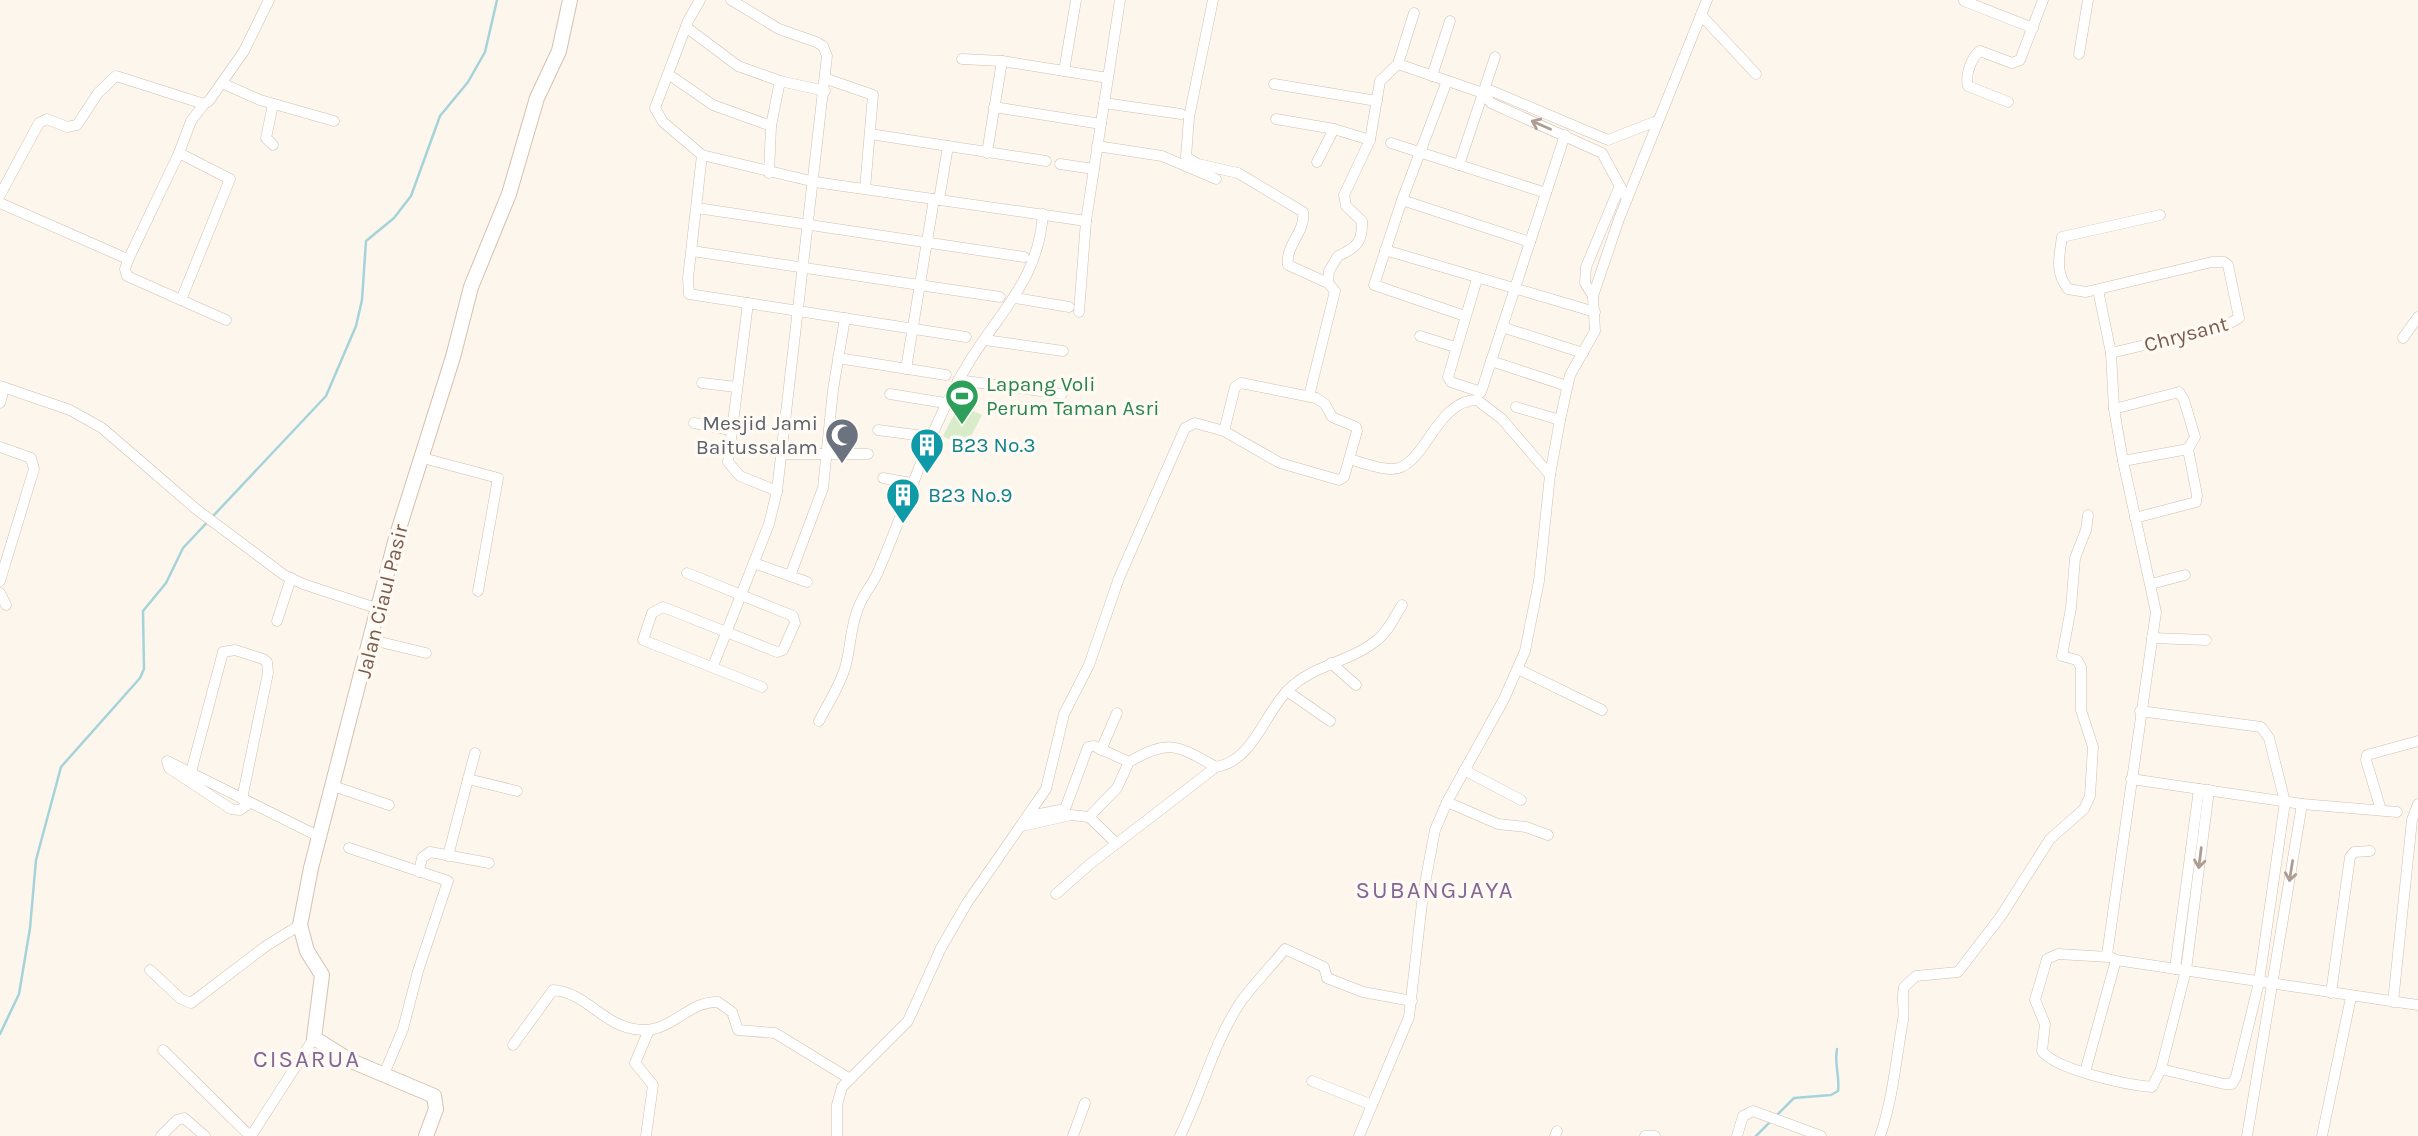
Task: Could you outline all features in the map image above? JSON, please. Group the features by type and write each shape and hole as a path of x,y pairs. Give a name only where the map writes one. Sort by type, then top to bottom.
{"street":[{"path":"226,320 127,276 125,269 191,121 224,84 269,0"},
{"name":"Jalan Ciaul Pasir","path":"300,925 396,538 423,458 471,287 501,215 537,98 559,51 570,0"},
{"path":"700,0 686,27 656,103 656,113 702,155 815,182 1086,221"},
{"path":"713,666 769,524 777,491 827,79 827,56 822,46 779,29 731,0"},
{"path":"1064,71 1076,0"},
{"path":"1015,298 1074,309 1120,0"},
{"path":"1213,0 1189,117 1186,156 1198,164 1238,173 1303,212 1304,220 1287,256 1288,265 1328,283 1335,291 1309,396"},
{"path":"1593,296 1627,199 1707,0"},
{"path":"2008,102 1968,86 1967,76 1975,55 1980,51 2017,62 2043,0"},
{"path":"2079,54 2088,0"},
{"path":"1964,1 2033,28"},
{"path":"1328,283 1329,271 1338,256 1352,251 1361,237 1362,221 1343,198 1370,140 1383,76 1395,67 1414,13"},
{"path":"1701,15 1756,74"},
{"path":"1432,76 1450,21"},
{"path":"686,27 738,66 780,81 825,92"},
{"path":"1459,165 1495,57"},
{"path":"962,59 1002,61 1108,78"},
{"path":"987,153 1002,61"},
{"path":"1395,67 1483,93 1492,91 1608,140"},
{"path":"668,74 713,105 771,126"},
{"path":"0,195 39,123 47,119 67,127 76,125 99,93 116,76 204,104"},
{"path":"827,79 873,95 865,189"},
{"path":"769,173 771,126 780,81"},
{"path":"1447,81 1374,282 1376,288 1465,316"},
{"path":"224,84 273,104 294,107 334,121"},
{"path":"1274,84 1377,101"},
{"path":"1483,93 1491,103 1602,153 1627,199"},
{"path":"1104,103 1181,114"},
{"path":"273,104 266,138 273,145"},
{"path":"994,107 1101,124"},
{"path":"1276,120 1334,129 1370,140"},
{"path":"1602,153 1608,140 1654,122"},
{"path":"1317,162 1334,129"},
{"path":"870,134 1046,161"},
{"path":"1477,279 1448,373 1451,382 1481,392 1565,135"},
{"path":"1391,143 1546,193"},
{"path":"906,369 926,243 948,146"},
{"path":"1097,146 1162,156 1216,179"},
{"path":"179,153 230,178 181,300"},
{"path":"702,155 689,294 965,337"},
{"path":"1060,164 1094,169"},
{"path":"1359,1136 1406,1030 1412,1001 1428,860 1435,830 1447,802 1518,669 1534,611 1550,475 1567,386 1574,366 1595,331 1593,296 1585,283 1586,267 1619,188"},
{"path":"1402,200 1530,242"},
{"path":"0,203 128,260"},
{"path":"697,208 1024,257"},
{"path":"819,721 845,667 850,632 858,607 876,575 945,403 1015,298 1035,261 1041,240 1043,214"},
{"path":"2085,1072 2112,959 2106,949 2156,612 2113,409 2111,353 2098,290 2076,292 2068,289 2062,282 2058,262 2062,237 2160,215"},
{"path":"1385,250 1514,291 1595,312"},
{"path":"691,251 1000,297"},
{"name":"Chrysant","path":"2098,290 2212,262 2224,262 2228,265 2239,314 2236,321 2225,326 2111,353"},
{"path":"748,303 730,430 730,467 740,476 777,491"},
{"path":"2403,338 2418,317"},
{"path":"790,576 818,505 828,452 845,318"},
{"path":"1502,327 1583,353"},
{"path":"1420,336 1455,347"},
{"path":"985,340 1063,351"},
{"path":"838,358 946,374"},
{"path":"1491,361 1567,386"},
{"path":"958,380 1062,394"},
{"path":"702,383 736,387"},
{"path":"837,1136 838,1097 850,1079 908,1021 941,948 967,903 1029,816 1050,779 1064,714 1089,665 1119,578 1182,431 1195,423 1224,431 1280,463 1338,480 1344,477 1356,427 1332,417 1325,404 1309,396 1239,383 1235,387 1224,431"},
{"path":"0,403 2,387 70,411 102,428 197,509 291,578 379,609"},
{"path":"2113,409 2179,392 2195,437 2188,449 2196,502 2134,518"},
{"path":"890,394 945,403"},
{"path":"1350,459 1390,469 1403,467 1419,453 1438,423 1468,401 1477,400 1502,419 1550,475"},
{"path":"1516,407 1560,420"},
{"path":"694,423 730,430"},
{"path":"878,430 931,437"},
{"path":"0,447 31,458 34,470 0,581"},
{"path":"2123,461 2188,449"},
{"path":"783,454 867,454"},
{"path":"423,458 498,478 478,591"},
{"path":"883,478 911,484"},
{"path":"1880,1136 1887,1115 1896,1066 1904,1015 1904,987 1916,976 1958,972 2001,916 2050,839 2084,809 2090,796 2093,747 2081,710 2081,667 2077,660 2062,656 2071,608 2075,558 2086,530 2088,515"},
{"path":"754,563 807,582"},
{"path":"687,573 795,618 782,652 776,652 663,607 656,608 642,636 647,643 713,666 762,687"},
{"path":"2151,584 2185,575"},
{"path":"277,621 291,578"},
{"path":"0,593 6,605"},
{"path":"1056,894 1116,843 1216,767 1233,762 1287,691 1299,680 1377,641 1402,605"},
{"path":"2152,638 2206,640"},
{"path":"372,640 426,653"},
{"path":"191,772 223,652 235,650 263,659 267,662 268,673 246,801 240,810 231,809 169,768 167,761 191,772 246,801 320,837"},
{"path":"1331,663 1356,685"},
{"path":"1518,669 1602,710"},
{"path":"1287,691 1331,721"},
{"path":"2140,711 2261,727 2269,738 2285,802 2259,982 2232,1084 2161,1069"},
{"path":"1101,750 1117,713"},
{"path":"2381,810 2366,760 2367,755 2418,741"},
{"path":"1089,817 1117,788 1129,762 1153,749 1169,745 1186,750 1216,767"},
{"path":"1068,812 1085,751 1090,746 1129,762"},
{"path":"448,856 475,753"},
{"path":"1464,770 1521,800"},
{"path":"468,779 517,791"},
{"path":"2131,779 2285,802 2416,813 2393,1002"},
{"path":"334,786 389,805"},
{"path":"2204,790 2180,970 2161,1069 2154,1086 2085,1072 2043,1055 2041,1045 2045,1024 2036,1008 2036,994 2044,965 2058,954 2112,959 2180,970 2259,982 2274,985 2331,993 2351,997 2418,1005"},
{"path":"1447,802 1498,824 1538,830 1548,835"},
{"path":"2246,1136 2274,985 2302,804"},
{"path":"1029,816 1068,812 1089,817 1116,843"},
{"path":"1022,826 1068,812"},
{"path":"349,848 419,872 443,877 449,884 418,971 403,1029 384,1074"},
{"path":"2331,993 2350,857 2354,852 2370,851"},
{"path":"419,872 427,853 489,863"},
{"path":"150,970 181,999 191,1003 266,946 300,925 307,951 322,979 313,1024 314,1038 251,1136 163,1050"},
{"path":"1180,1136 1200,1093 1213,1054 1239,1004 1285,949 1324,967 1327,978 1341,985 1412,1001"},
{"path":"513,1045 553,990 579,997 607,1020 629,1028 649,1030 660,1029 697,1004 718,1002 732,1012 738,1030 775,1033 850,1079"},
{"path":"2322,1136 2351,997"},
{"path":"646,1136 653,1085 635,1063 649,1030"},
{"path":"314,1038 349,1060 430,1093 437,1100 426,1136"},
{"path":"1312,1081 1373,1105"},
{"path":"1073,1136 1085,1103"},
{"path":"1737,1136 1743,1116 1753,1111 1821,1136"},
{"path":"161,1136 177,1120 184,1118 205,1136"},
{"path":"1645,1136 1655,1136"}],"green space":[{"name":"Lapang Voli Perum Taman Asri","path":"959,405 982,415 965,448 943,436"}],"waterway":[{"path":"0,1034 19,994 30,928 36,860 61,767 140,678 144,669 143,611 166,583 183,548 326,396 356,326 362,300 366,241 394,218 411,196 440,116 468,82 485,52 497,0"},
{"path":"1756,1136 1794,1098 1831,1095 1838,1091 1837,1049"}],"place":[{"name":"Lapang Voli Perum Taman Asri","path":"962,426"},
{"name":"Mesjid Jami Baitussalam","path":"842,465"},
{"name":"B23 No.3","path":"927,475"},
{"name":"B23 No.9","path":"903,525"}],"district":[{"name":"SUBANGJAYA","path":"1435,890"},
{"name":"CISARUA","path":"307,1059"}]}
